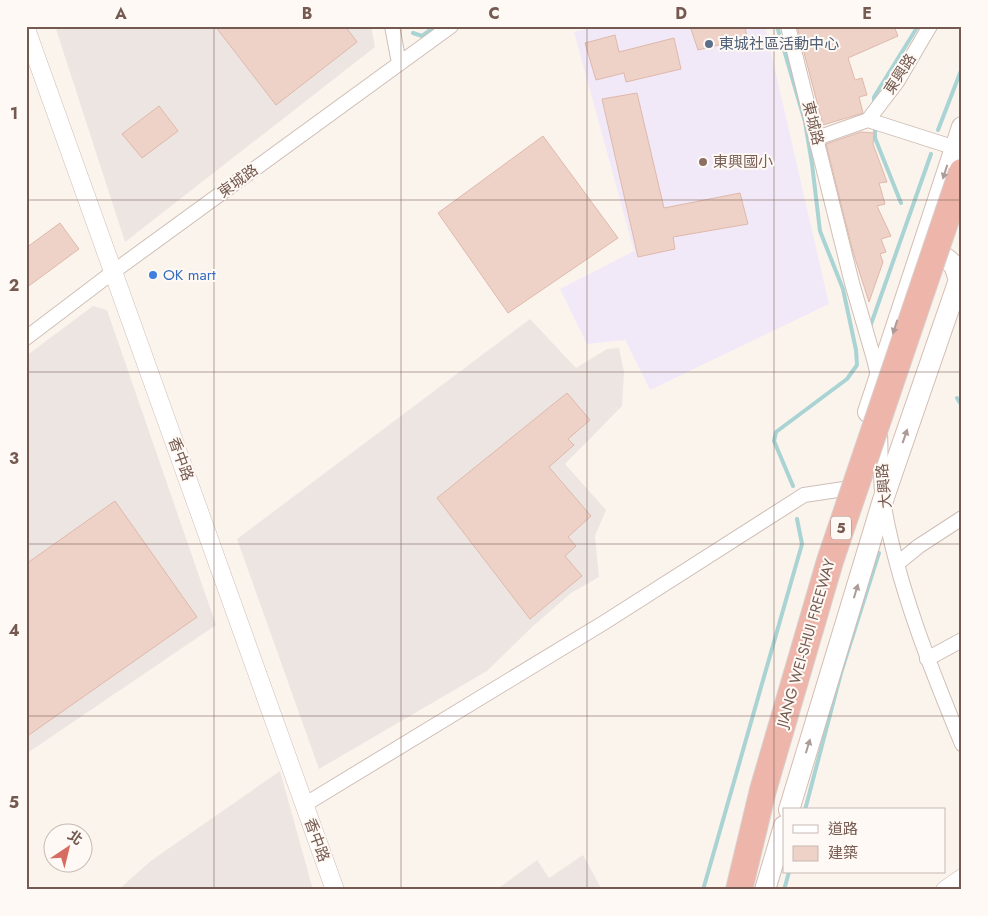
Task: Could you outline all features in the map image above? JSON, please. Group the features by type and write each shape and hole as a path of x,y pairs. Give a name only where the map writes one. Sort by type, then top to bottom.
{"highway":[{"name":"JIANG WEI-SHUI FREEWAY","path":"739,890 762,790 830,561 962,172"},
{"name":"JIANG WEI-SHUI FREEWAY","path":"754,890 803,711 864,507 962,219"}],"main road":[{"path":"728,890 806,610 878,378 916,264 958,149 962,126"},
{"path":"790,808 883,500 960,276 954,265 943,256 929,257 916,264"},
{"path":"806,610 813,628 821,635 831,635 845,625"},
{"path":"765,890 783,829"}],"street":[{"path":"392,26 399,63"},
{"name":"東城路","path":"26,338 451,26"},
{"name":"東城路","path":"788,26 836,220"},
{"name":"東興路","path":"868,120 897,82 930,26"},
{"name":"香中路","path":"26,29 335,890"},
{"path":"817,138 868,120 958,149"},
{"name":"大興路","path":"836,220 878,378 883,500 898,563 927,659 962,744"},
{"path":"304,805 605,622 804,495 844,489"},
{"path":"898,563 919,546 962,518"},
{"path":"927,659 962,640"},
{"path":"944,890 962,878"}],"shaded area":[{"path":"55,26 371,26 375,47 125,242"},
{"name":"東興國小","path":"596,26 765,26 829,304 650,390 625,340 587,344 560,289 634,251 574,32"},
{"path":"93,306 107,310 216,625 26,754 26,356"},
{"path":"530,319 576,368 607,349 619,348 624,372 622,406 565,464 606,510 595,536 599,577 571,593 531,628 487,671 319,769 237,539"},
{"path":"280,771 313,890 118,890 152,860"},
{"path":"583,855 602,890 496,890 537,860 549,878"}],"building":[{"path":"215,26 345,26 357,42 276,105"},
{"name":"東城社區活動中心","path":"690,26 745,26 747,38 698,50"},
{"path":"797,26 894,26 898,36 848,58 855,80 862,78 867,95 859,97 863,113 823,125"},
{"path":"615,35 619,52 674,38 681,69 626,82 624,73 596,80 585,43"},
{"path":"637,93 664,208 740,193 748,224 673,237 675,249 638,257 602,99"},
{"path":"159,106 178,131 142,158 122,134"},
{"path":"861,132 874,133 873,144 887,182 879,183 885,204 877,206 891,236 881,239 886,252 880,254 883,262 869,302 853,252 826,144"},
{"path":"543,136 618,238 508,313 438,213"},
{"path":"60,223 79,249 26,288 26,248"},
{"path":"567,393 590,420 568,439 574,445 549,467 591,516 568,537 576,546 565,556 582,576 530,619 437,498"},
{"path":"115,501 197,617 26,737 26,564"}],"waterway":[{"path":"413,33 422,36 436,26"},
{"path":"777,26 805,122 820,231 843,289 856,350 857,365 847,379 776,432 774,441 793,486"},
{"path":"874,105 874,97 918,26"},
{"path":"938,130 962,68"},
{"path":"875,125 875,138 901,203"},
{"path":"870,327 931,154"},
{"path":"957,398 962,406"},
{"path":"703,890 802,544 797,519"},
{"path":"806,808 841,673 879,553"},
{"path":"784,890 788,874"}],"place":[{"name":"東城社區活動中心","path":"709,44"},
{"name":"東興國小","path":"703,162"},
{"name":"OK mart","path":"153,275"}]}
